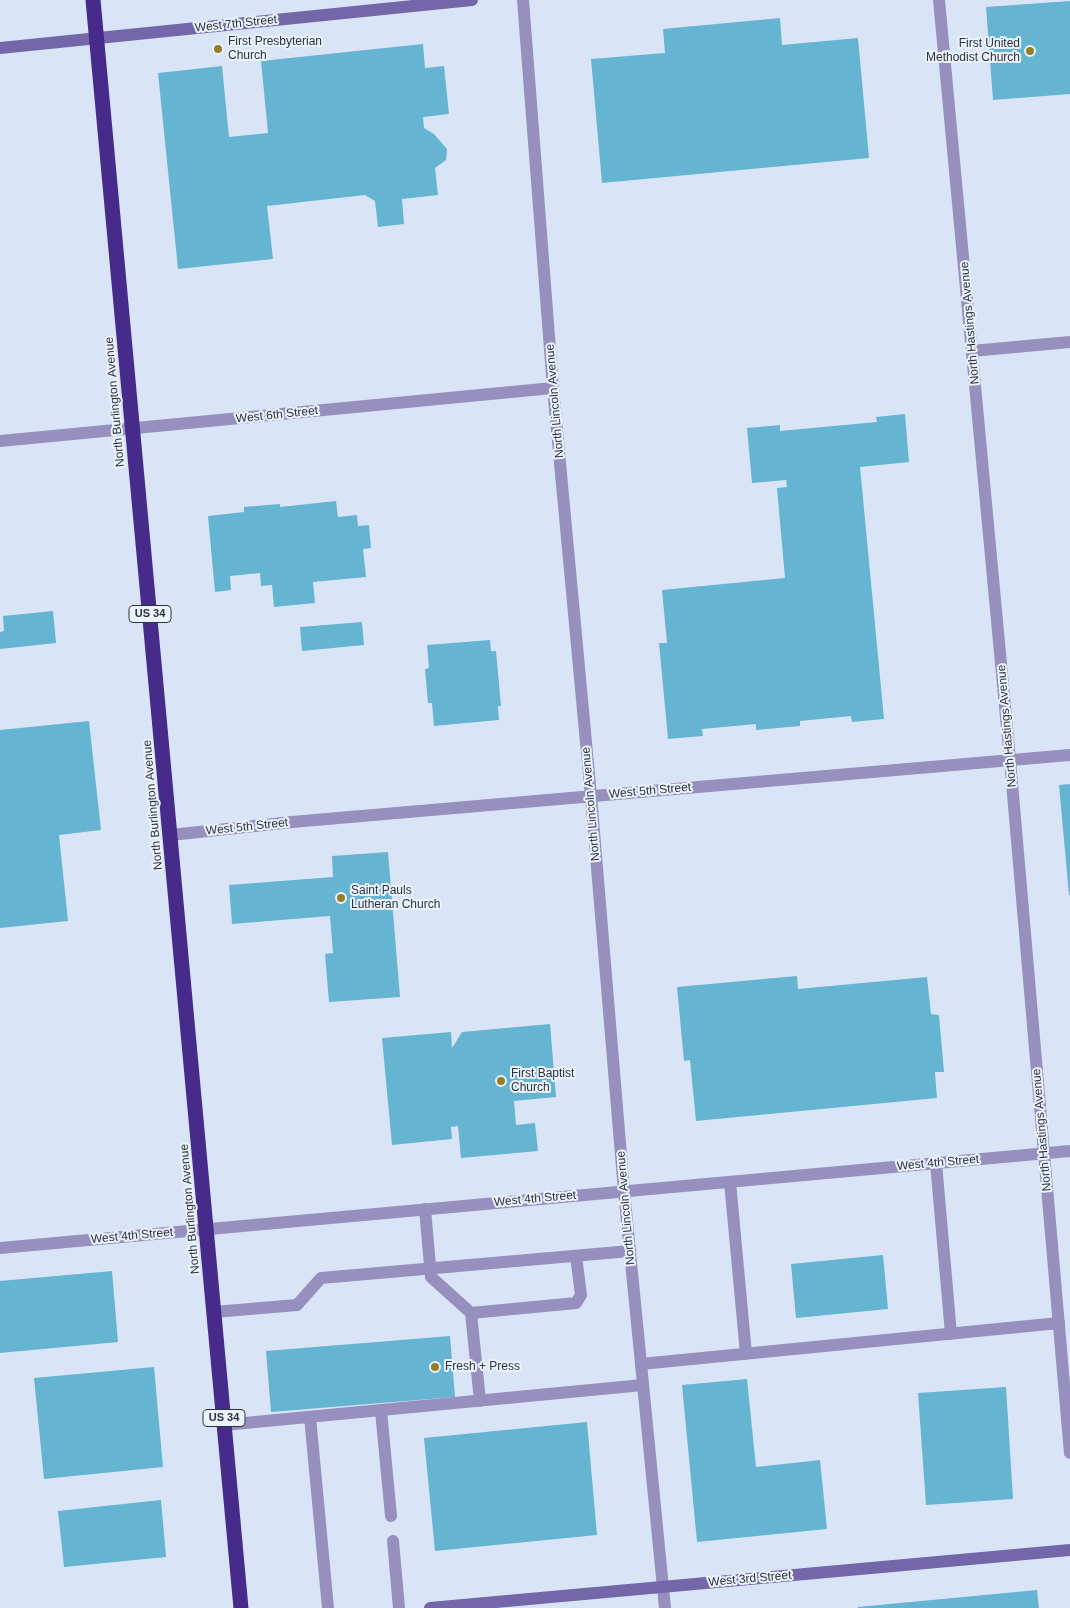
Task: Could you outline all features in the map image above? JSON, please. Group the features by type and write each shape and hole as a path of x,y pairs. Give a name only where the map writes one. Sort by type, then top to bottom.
{"highway":[{"name":"North Burlington Avenue","path":"94,0 241,1608"}],"main road":[{"name":"West 7th Street","path":"0,48 472,0"},
{"name":"West 3rd Street","path":"430,1608 1070,1550"}],"street":[{"name":"North Lincoln Avenue","path":"523,0 553,388 591,796 624,1191 665,1608"},
{"name":"North Hastings Avenue","path":"939,0 1010,760 1070,1453"},
{"path":"972,351 1070,342"},
{"name":"West 6th Street","path":"0,440 553,388"},
{"name":"West 5th Street","path":"171,835 292,822 1070,754"},
{"name":"West 4th Street","path":"0,1248 1070,1151"},
{"path":"936,1163 951,1334"},
{"path":"730,1182 746,1354"},
{"path":"425,1209 431,1277 471,1313 480,1401"},
{"path":"214,1312 297,1305 322,1278 630,1251"},
{"path":"471,1313 576,1303 581,1295 576,1256"},
{"path":"641,1364 1059,1323"},
{"path":"224,1425 643,1385"},
{"path":"381,1411 391,1516"},
{"path":"310,1417 328,1608"},
{"path":"393,1540 400,1608"}],"building":[{"name":"First United Methodist Church","path":"1070,1 1070,94 993,100 986,7"},
{"path":"780,18 782,45 858,38 869,158 602,183 591,59 665,53 663,29"},
{"path":"423,44 425,68 444,66 449,114 423,117 424,128 434,134 447,149 446,160 435,168 438,195 402,199 404,224 378,227 375,201 365,195 267,206 273,259 178,269 158,73 222,66 229,137 268,133 261,61"},
{"path":"905,414 909,462 860,467 884,719 852,722 851,716 800,721 800,726 756,730 756,724 702,729 703,736 668,739 659,643 667,643 662,590 785,578 777,488 787,487 786,480 752,483 747,428 780,425 780,431 877,422 876,417"},
{"path":"336,501 338,517 357,515 358,526 369,525 371,548 363,549 366,577 313,582 315,603 274,607 272,585 261,586 260,573 230,576 231,590 215,592 208,516 244,512 244,507 280,504 280,507"},
{"path":"53,611 56,643 0,649 0,632 4,631 3,616"},
{"path":"362,622 364,645 302,651 300,627"},
{"path":"490,640 491,651 496,651 501,706 498,706 499,720 434,726 432,703 428,703 425,669 429,668 427,645"},
{"path":"89,721 101,830 59,835 68,921 0,928 0,730"},
{"path":"1070,784 1070,895 1069,895 1059,785"},
{"path":"388,852 400,997 329,1002 325,954 333,953 330,916 232,924 229,885 333,877 332,856"},
{"path":"797,976 798,989 927,977 931,1014 939,1015 944,1072 935,1072 937,1098 696,1121 690,1060 684,1061 677,987"},
{"path":"550,1024 556,1097 514,1101 516,1125 535,1123 538,1151 461,1158 458,1126 451,1127 452,1139 392,1145 382,1038 451,1032 452,1048 462,1032"},
{"path":"883,1255 888,1309 796,1318 791,1264"},
{"path":"112,1271 118,1342 0,1353 0,1281"},
{"path":"450,1336 455,1397 271,1412 266,1351"},
{"path":"154,1367 163,1467 44,1479 34,1378"},
{"path":"747,1379 756,1467 820,1460 827,1529 697,1542 682,1385"},
{"path":"1006,1387 1013,1499 926,1505 918,1393"},
{"path":"587,1422 597,1535 435,1551 424,1438"},
{"path":"161,1500 166,1557 64,1567 58,1511"},
{"path":"1037,1590 1039,1608 858,1608 858,1607"}],"place":[{"name":"First Presbyterian Church","path":"218,49"},
{"name":"First United Methodist Church","path":"1030,51"},
{"name":"Saint Pauls Lutheran Church","path":"341,898"},
{"name":"First Baptist Church","path":"501,1081"},
{"name":"Fresh + Press","path":"435,1367"}]}
